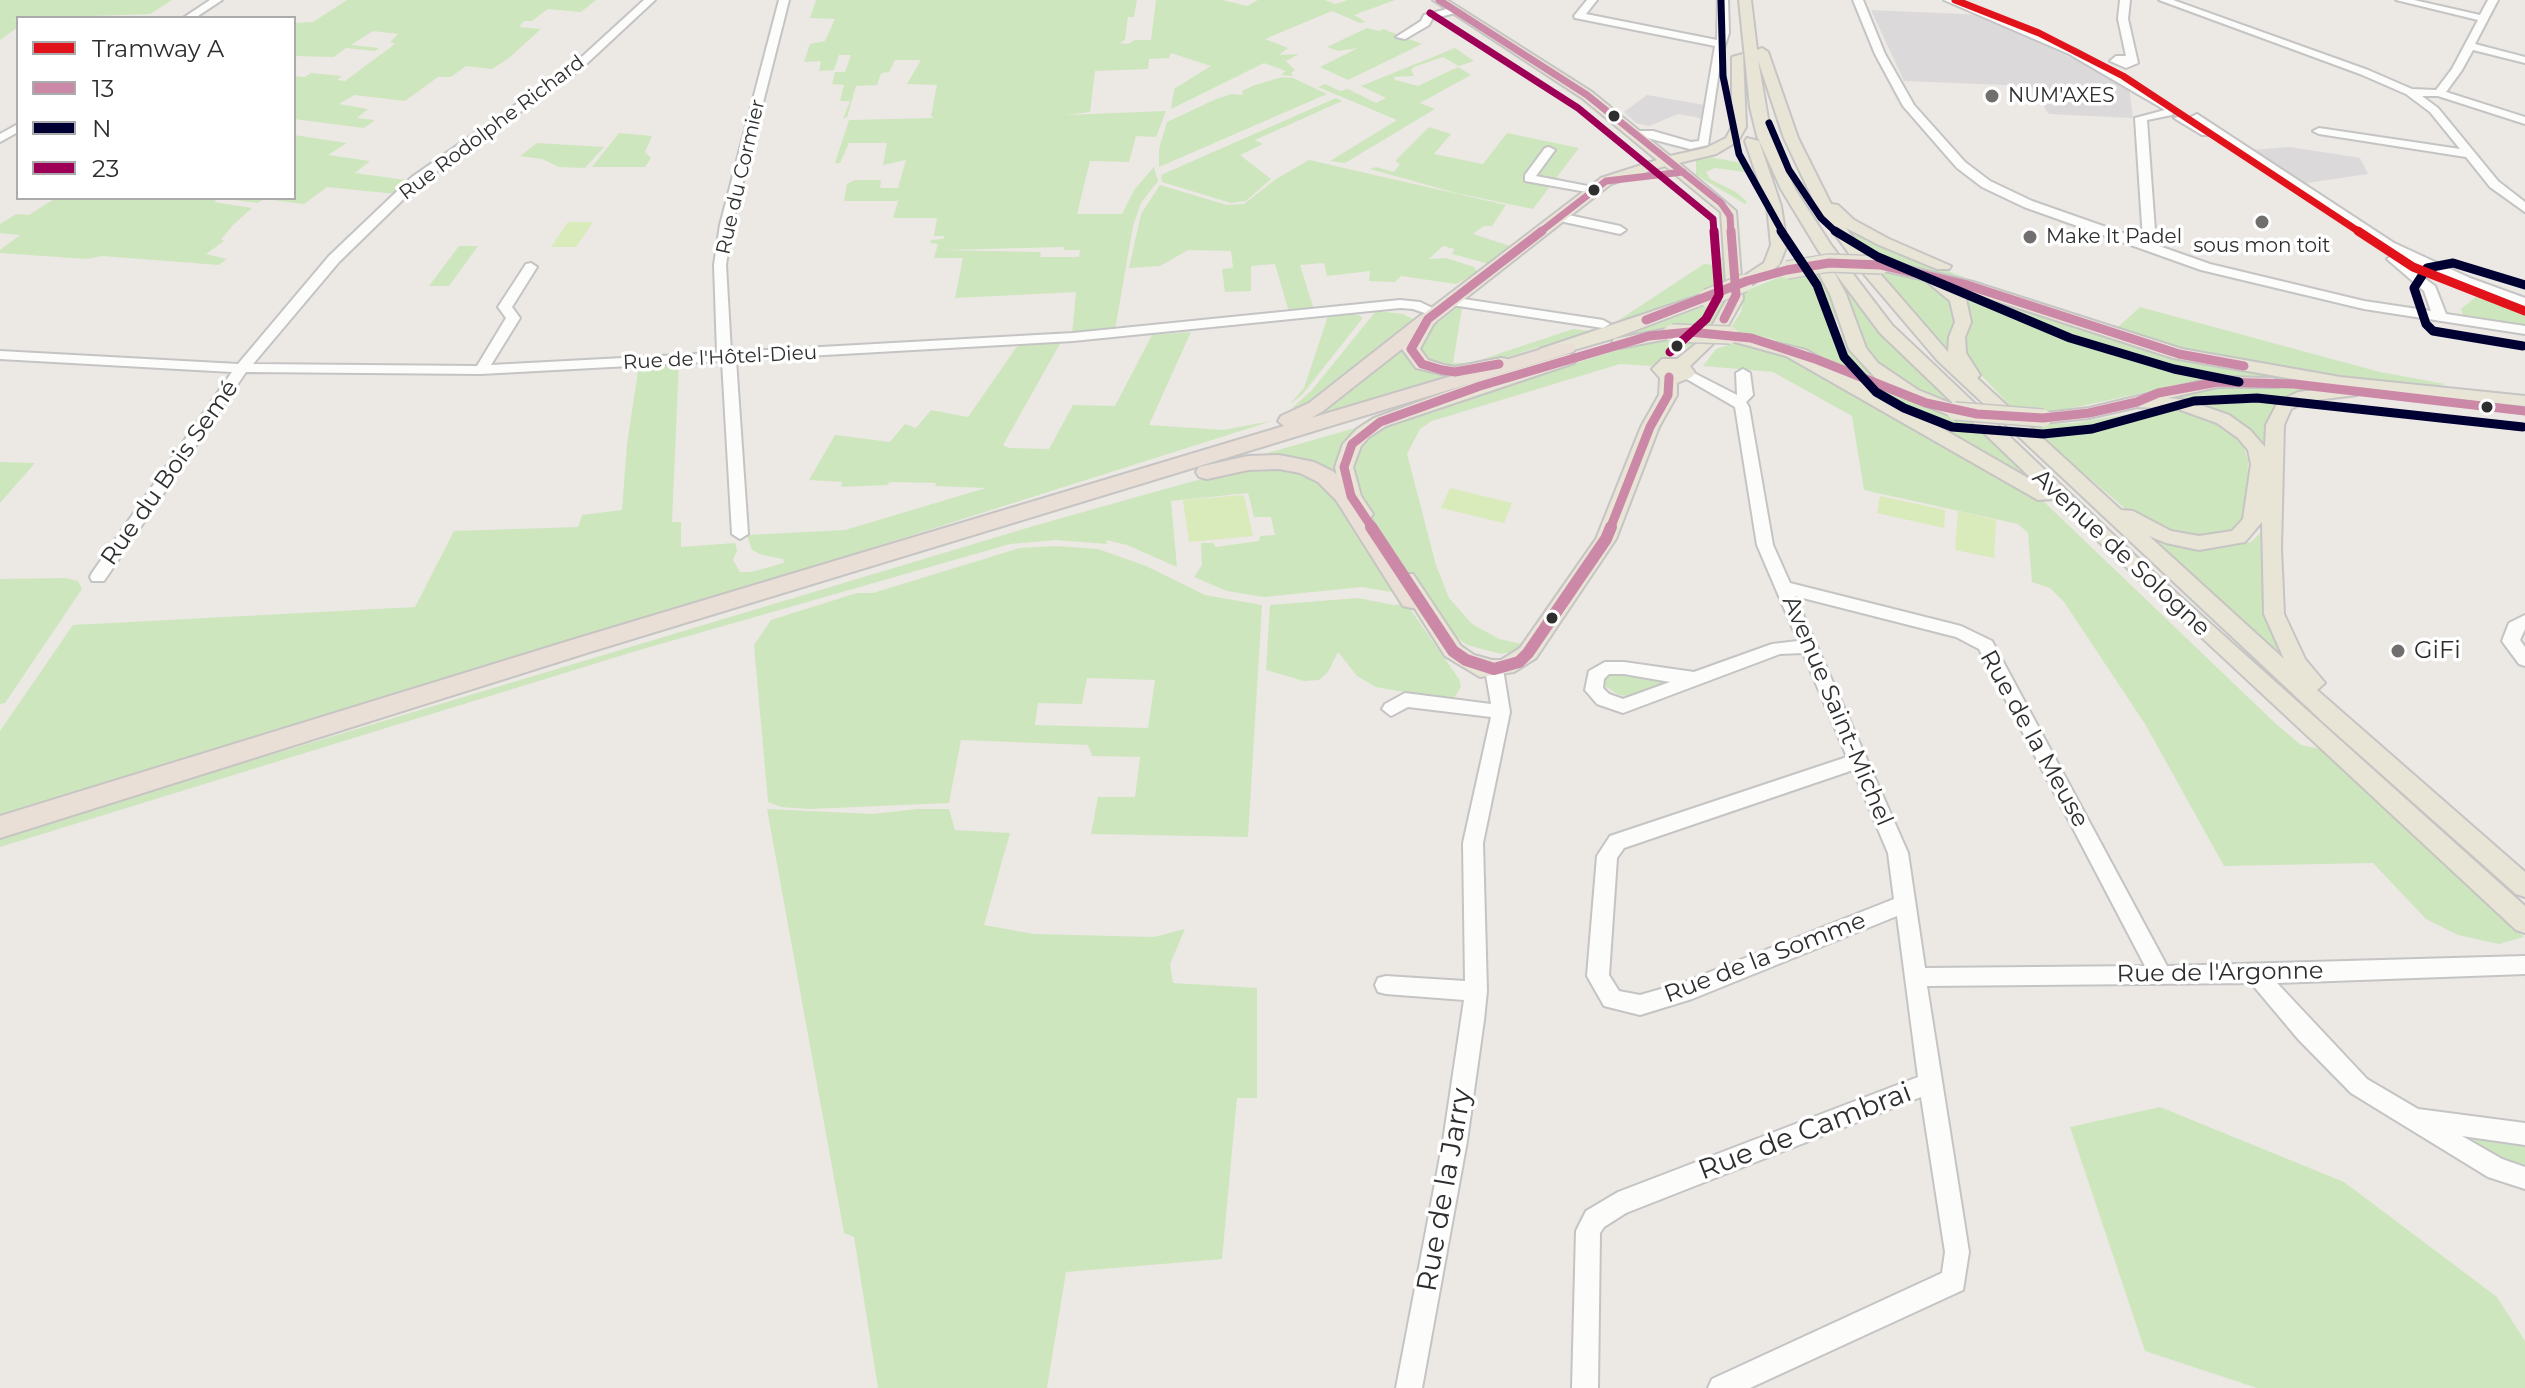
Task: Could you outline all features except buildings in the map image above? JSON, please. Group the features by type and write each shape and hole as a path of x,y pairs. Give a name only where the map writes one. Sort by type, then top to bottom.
{"highway":[{"path":"1122,481 1278,426 1316,407 1432,316"},
{"path":"39,817 584,645 1566,348"},
{"path":"0,827 1480,386"},
{"path":"1149,485 1248,463 1279,462 1306,467 1326,477 1344,495 1412,600"}],"main road":[{"path":"1412,600 1448,655 1478,669 1494,669 1519,662 1606,539 1650,427 1678,372 1719,328 1736,295 1730,216 1721,203 1587,95 1439,0"},
{"path":"1737,0 1739,127 1731,141 1698,155 1667,158 1600,186 1432,316 1414,339 1411,349 1422,364 1442,370 1478,369 1566,348 1745,282 1787,270 1829,263 1881,265 1967,285 2179,354 2340,382 2525,401"},
{"name":"Avenue de Sologne","path":"1745,0 1757,107 1764,136 1788,189 1839,270 1886,329 1917,362 2136,568 2525,922"},
{"name":"Avenue de Sologne","path":"1754,0 1769,106 1794,177 1837,247 1897,321 1967,395 2041,465 2525,903"},
{"path":"1762,52 1802,161 1827,212 1869,270 1943,356 2331,716 2525,887"},
{"path":"1739,74 1754,148 1774,206 1779,245 1771,265 1745,282"},
{"path":"1754,148 1790,216 1831,278 1858,349 1887,380 1955,411"},
{"path":"1802,161 1833,208 1849,223 1884,242 2076,323"},
{"path":"1600,186 1631,176 1683,172"},
{"path":"1881,265 1933,281 1958,299 1963,322 1957,337 1957,353 1964,367 1991,399"},
{"path":"1494,669 1466,660 1453,651 1351,496 1344,467 1352,444 1380,422 1480,386 1620,343 1672,333 1730,335 1789,350 1895,393 1955,411 2043,418 2089,413 2137,402 2158,393 2218,382 2294,384 2525,411"},
{"path":"1789,350 2052,500 2136,568"},
{"path":"2356,391 2304,396 2284,406 2275,425 2271,548 2274,614 2296,663 2336,708 2525,887"},
{"path":"2029,436 2132,520 2166,537 2199,543 2238,537 2253,521 2260,464 2252,442 2223,419 2196,408 2137,402"}],"street":[{"path":"191,16 217,0"},
{"name":"Rue Rodolphe Richard","path":"242,368 334,259 416,180 578,66 650,0"},
{"name":"Rue du Cormier","path":"740,534 720,265 726,225 784,0"},
{"path":"1592,0 1579,16 1721,44"},
{"path":"1638,134 1653,134 1690,146 1704,143 1724,33 1723,0"},
{"path":"1858,0 1880,54 1909,106 1961,165 1986,184 2028,204 2150,248 2273,285 2525,330"},
{"path":"1949,0 2073,52 2181,110 2398,262 2430,289 2440,317"},
{"path":"1968,0 2077,47 2181,110 2389,246 2465,281 2525,302"},
{"path":"2125,0 2123,19 2133,63"},
{"path":"2164,0 2364,72 2410,92 2434,110 2494,184 2525,208"},
{"path":"2401,0 2485,19"},
{"path":"2439,93 2457,70 2493,0"},
{"path":"1401,37 1425,23 1428,17 1455,10"},
{"path":"2470,46 2525,60"},
{"path":"2410,92 2439,93 2525,121"},
{"path":"2150,248 2141,118 2181,110"},
{"path":"2319,131 2468,154"},
{"path":"1549,150 1529,178 1600,186"},
{"path":"1559,217 1620,230"},
{"path":"481,370 513,318 505,307 531,267"},
{"path":"2430,289 2441,280 2465,281"},
{"path":"1450,301 1603,324"},
{"name":"Rue de l'Hôtel-Dieu","path":"0,355 242,368 481,370 1073,337 1389,304 1415,305 1432,316"},
{"name":"Rue du Bois Semé","path":"98,577 242,368"},
{"path":"1678,372 1738,401 1746,395 1743,373"},
{"name":"Avenue Saint-Michel","path":"1738,401 1742,407 1765,545 1898,853 1930,1083"},
{"name":"Rue de la Meuse","path":"1783,587 1961,632 1986,645 2161,975"},
{"path":"2525,621 2515,627 2511,641 2525,660"},
{"path":"1695,679 1605,668 1595,676 1594,690 1603,699 1623,706 1778,648 1809,646"},
{"name":"Rue de la Jarry","path":"1409,1388 1455,1141 1476,991 1473,843 1501,712 1494,669"},
{"path":"1391,709 1405,700 1501,712"},
{"name":"Rue de la Somme","path":"1859,760 1617,842 1607,856 1598,976 1612,999 1640,1005 1684,992 1905,904"},
{"name":"Rue de l'Argonne","path":"1916,977 2256,974 2525,965"},
{"path":"2256,974 2306,1032 2359,1086 2496,1169 2525,1178"},
{"path":"1386,985 1476,991"},
{"name":"Rue de Cambrai","path":"1585,1388 1588,1231 1595,1219 1618,1204 1930,1083 1957,1252 1954,1281 1721,1388"},
{"path":"2409,1117 2525,1134"}],"shaded area":[{"path":"1871,10 1983,15 2129,86 2133,118 2049,114 2030,86 1904,81"},
{"path":"1647,95 1705,105 1706,119 1678,114 1649,126 1636,123 1624,112"},
{"path":"2290,147 2360,158 2368,174 2300,184 2250,150"}],"green space":[{"path":"0,0 172,0 150,14 16,16 12,19 16,20 16,28 0,40"},
{"path":"347,0 596,0 581,12 548,9 532,21 524,21 519,27 541,29 492,69 466,66 451,77 438,77 405,101 354,95 339,104 368,109 357,118 375,120 364,128 296,119 296,76 305,77 311,73 342,76 337,80 345,81 395,44 390,42 398,34 373,31 351,45 379,48 375,51 346,48 334,57 296,56 296,23 313,22"},
{"path":"816,0 1137,0 1134,17 1128,17 1125,40 1119,43 1128,44 1135,40 1151,40 1156,0 1222,0 1247,6 1258,0 1325,0 1335,4 1348,0 1395,0 1354,15 1366,22 1360,23 1332,11 1265,39 1288,48 1279,55 1299,54 1286,61 1295,70 1291,73 1293,76 1281,75 1286,71 1264,63 1171,109 1174,89 1211,66 1171,53 1169,58 1149,59 1148,69 1095,71 1090,112 1065,115 1166,111 1156,137 1136,136 1129,162 1090,161 1077,214 1122,214 1134,190 1154,167 1158,181 1141,203 1133,226 1115,330 1072,334 1076,292 955,298 963,258 934,258 938,244 930,243 931,240 945,236 934,236 937,218 893,218 899,198 897,201 844,201 847,184 855,180 881,180 880,188 898,188 906,160 883,165 887,143 849,143 840,163 835,163 849,120 934,118 931,116 937,85 907,84 921,60 895,60 889,72 881,73 877,85 856,86 847,117 843,119 850,101 840,101 844,85 832,84 835,72 845,72 851,55 839,55 834,70 819,71 821,61 804,62 810,44 825,41 835,19 810,18","holes":["1064,247 1064,250 1080,250 1079,257 1040,257 1041,252 943,250"]},
{"path":"1367,28 1383,29 1422,44 1348,80 1320,67 1358,48 1338,51 1327,47"},
{"path":"1455,48 1474,61 1459,66 1443,57 1414,67 1411,70 1414,76 1394,77 1395,80 1418,86 1458,67 1471,75 1420,103 1435,109 1345,163 1330,161 1397,120 1318,87 1325,84 1340,91 1348,89 1376,103 1386,98 1361,86"},
{"path":"1282,77 1293,78 1327,94 1159,167 1159,149 1167,122 1216,99 1232,94 1243,95 1242,91 1252,86"},
{"path":"1336,98 1342,101 1255,140 1263,144 1240,155 1271,179 1246,201 1231,203 1162,182 1161,175"},
{"path":"1429,127 1451,134 1434,154 1483,164 1507,133 1579,148 1533,209 1456,193 1370,169 1376,167 1394,172 1400,164 1395,161"},
{"path":"619,133 652,136 645,152 651,158 645,167 592,167"},
{"path":"296,135 347,143 328,155 370,161 355,173 413,181 396,194 327,187 304,204 272,200 296,200"},
{"path":"537,143 604,147 585,168 559,167 542,159 520,156"},
{"path":"1709,157 1743,163 1749,167 1753,173 1715,168 1706,172 1710,179 1736,192 1747,202 1745,204 1696,175 1696,161"},
{"path":"1309,160 1506,205 1492,226 1484,226 1473,234 1510,246 1489,264 1452,254 1454,249 1443,246 1429,259 1446,258 1474,267 1478,272 1456,284 1401,276 1395,282 1369,281 1370,271 1327,276 1324,263 1300,265 1314,310 1289,312 1275,264 1251,266 1251,291 1225,292 1222,269 1233,268 1231,251 1188,250 1160,266 1129,268 1141,214 1160,185 1227,205 1244,204 1276,179"},
{"path":"52,200 216,200 214,202 252,208 221,239 224,241 206,254 227,259 219,265 102,256 87,259 0,253 20,235 0,233 0,224 16,214 29,215"},
{"path":"235,200 262,200 258,203"},
{"path":"568,222 593,222 576,247 551,247"},
{"path":"1843,222 1894,249 2017,299 1941,275 1866,258"},
{"path":"459,246 478,246 449,286 429,286"},
{"path":"1726,252 1729,281 1613,324 1704,264 1715,265"},
{"path":"1872,268 1929,283 1952,299 1957,318 1951,356"},
{"path":"1821,269 1835,294 1836,329 1868,368 1895,389 1772,339 1729,330 1741,312 1745,291 1785,275"},
{"path":"1830,270 1834,270 1898,350 1953,403 1905,387 1882,372 1860,341"},
{"path":"1944,282 2183,358 2307,381 2206,379 2058,411 2015,411 1967,360 1965,344 1971,319 1959,293"},
{"path":"2477,296 2525,313 2525,325 2463,315 2461,309"},
{"path":"1714,303 1725,304 1710,329 1657,330 1616,339"},
{"path":"1458,307 1462,308 1453,363 1471,363 1573,329 1592,331 1487,363 1449,366 1432,361 1418,349 1424,334"},
{"path":"2140,307 2380,372 2445,384 2433,387 2338,377 2192,352 2117,328"},
{"path":"1344,311 1362,319 1302,395 1290,404 1304,388 1329,313"},
{"path":"1376,311 1403,314 1413,319 1414,324 1315,401 1301,408 1292,408 1312,390"},
{"path":"1191,332 1149,425 1223,430 1272,421 452,681 0,819 0,731 73,625 415,607 454,531 578,527 582,515 622,510 627,444 639,365 679,362 672,522 681,522 681,547 735,543 737,550 733,560 740,572 751,572 784,563 783,559 752,550 747,535 845,530 986,488 890,482 887,485 841,487 842,482 809,480 835,435 890,442 905,424 916,428 931,410 968,417 1018,345 1061,342 1003,445 1009,448 1049,449 1073,405 1115,406 1152,335"},
{"path":"1410,337 1408,349 1453,376 1282,428"},
{"path":"1683,337 1706,338 1651,366 1620,364 1432,421 1420,429 1407,454 1436,565 1449,598 1472,624 1499,639 1522,644 1516,651 1501,654 1467,645 1447,630 1353,487 1350,467 1356,448 1370,432 1435,408 1636,344"},
{"path":"1737,342 1799,359 2039,497 2275,723 2301,745 2325,750 2524,937 2499,944 2458,935 2426,919 2373,863 2224,866 2145,724 2064,602 2050,588 2032,582 2028,533 2018,524 1864,490 1852,416 1773,372 1703,366 1716,349"},
{"path":"1837,370 1891,393 1968,418 2048,492"},
{"path":"2282,387 2324,391 2283,400 2275,408 2268,428 2268,462 2259,443 2164,397 2192,390"},
{"path":"2165,408 2208,417 2242,441 2248,461 2246,516 2235,531 2210,537 2169,535 2136,518 2028,425 2074,423"},
{"path":"1369,424 1339,469 1328,474 1257,456"},
{"path":"0,462 35,463 0,503"},
{"path":"1259,467 1302,471 1333,492 1397,593 1362,587 1264,597 1227,591 1194,577 1202,565 1201,543 1213,543 1216,547 1259,541 1260,536 1275,535 1271,517 1254,517 1248,493 1171,501 1177,567 1127,545 1106,540 1107,544 1056,540 1010,544 636,651 0,847 0,836 1037,525 1190,482"},
{"path":"1450,488 1512,503 1504,523 1441,508"},
{"path":"1244,495 1253,536 1189,542 1183,500"},
{"path":"1880,496 1945,510 1944,528 1877,513"},
{"path":"1958,511 1996,520 1994,558 1955,550"},
{"path":"2262,531 2262,608 2294,668 2144,532 2192,549 2215,549 2251,542"},
{"path":"1055,546 1098,549 1146,566 1205,595 1262,605 1248,837 1091,834 1098,797 1135,797 1140,757 1092,756 1088,745 961,740 949,803 810,809 781,807 768,802 754,645 771,620 1020,548","holes":["1087,678 1155,680 1148,728 1035,725 1038,703 1082,704"]},
{"path":"66,578 78,581 82,589 5,703 0,704 0,579"},
{"path":"1358,598 1394,605 1406,603 1459,679 1461,687 1454,698 1447,700 1376,687 1357,676 1338,652 1328,672 1319,680 1304,681 1266,670 1270,605"},
{"path":"1607,671 1666,679 1666,682 1628,696 1619,695 1603,685 1602,678"},
{"path":"767,809 872,814 949,809 955,830 1010,833 984,925 1034,934 1154,937 1185,929 1170,964 1173,983 1257,988 1257,1098 1237,1098 1222,1259 1066,1272 1047,1388 878,1388 854,1237 844,1233"},
{"path":"2160,1107 2344,1182 2497,1297 2525,1341 2525,1388 2257,1388 2145,1351 2070,1127"},
{"path":"2443,1130 2525,1139 2525,1170"}],"tram line":[{"name":"A","path":"1955,0 2039,33 2123,76 2413,267 2525,311"}],"transit line":[{"name":"13","path":"1439,0 1587,95 1721,203 1730,216 1736,295 1724,319"},
{"name":"N","path":"1721,0 1723,76 1739,154 1776,223 1817,285 1844,357 1876,392 1904,408 1952,427 2043,434 2092,429 2194,401 2257,398 2523,427"},
{"name":"23","path":"1430,13 1578,108 1713,219 1719,295 1706,319 1670,352"},
{"name":"N","path":"1769,123 1789,170 1821,218 1841,237 1878,257 2070,338 2174,369 2239,382"},
{"name":"13","path":"1499,364 1455,372 1442,370 1422,364 1411,349 1428,319 1606,181 1683,172"},
{"name":"13","path":"1646,320 1747,281 1787,270 1829,263 1881,265 1967,285 2179,354 2244,366"},
{"name":"N","path":"2523,346 2433,331 2426,324 2414,288 2427,268 2453,263 2525,285"},
{"name":"13","path":"1669,377 1668,395 1650,427 1606,539 1528,653 1519,662 1494,669 1466,660 1453,651 1351,496 1344,467 1352,444 1380,422 1480,386 1649,336 1690,332 1751,338 1818,360 1926,403 1977,414 2043,418 2089,413 2137,402 2158,393 2218,382 2294,384 2525,411"}],"place":[{"name":"NUM'AXES","path":"1992,96"},
{"name":"sous mon toit","path":"2262,222"},
{"name":"Make It Padel","path":"2030,237"},
{"name":"GiFi","path":"2398,651"}]}
